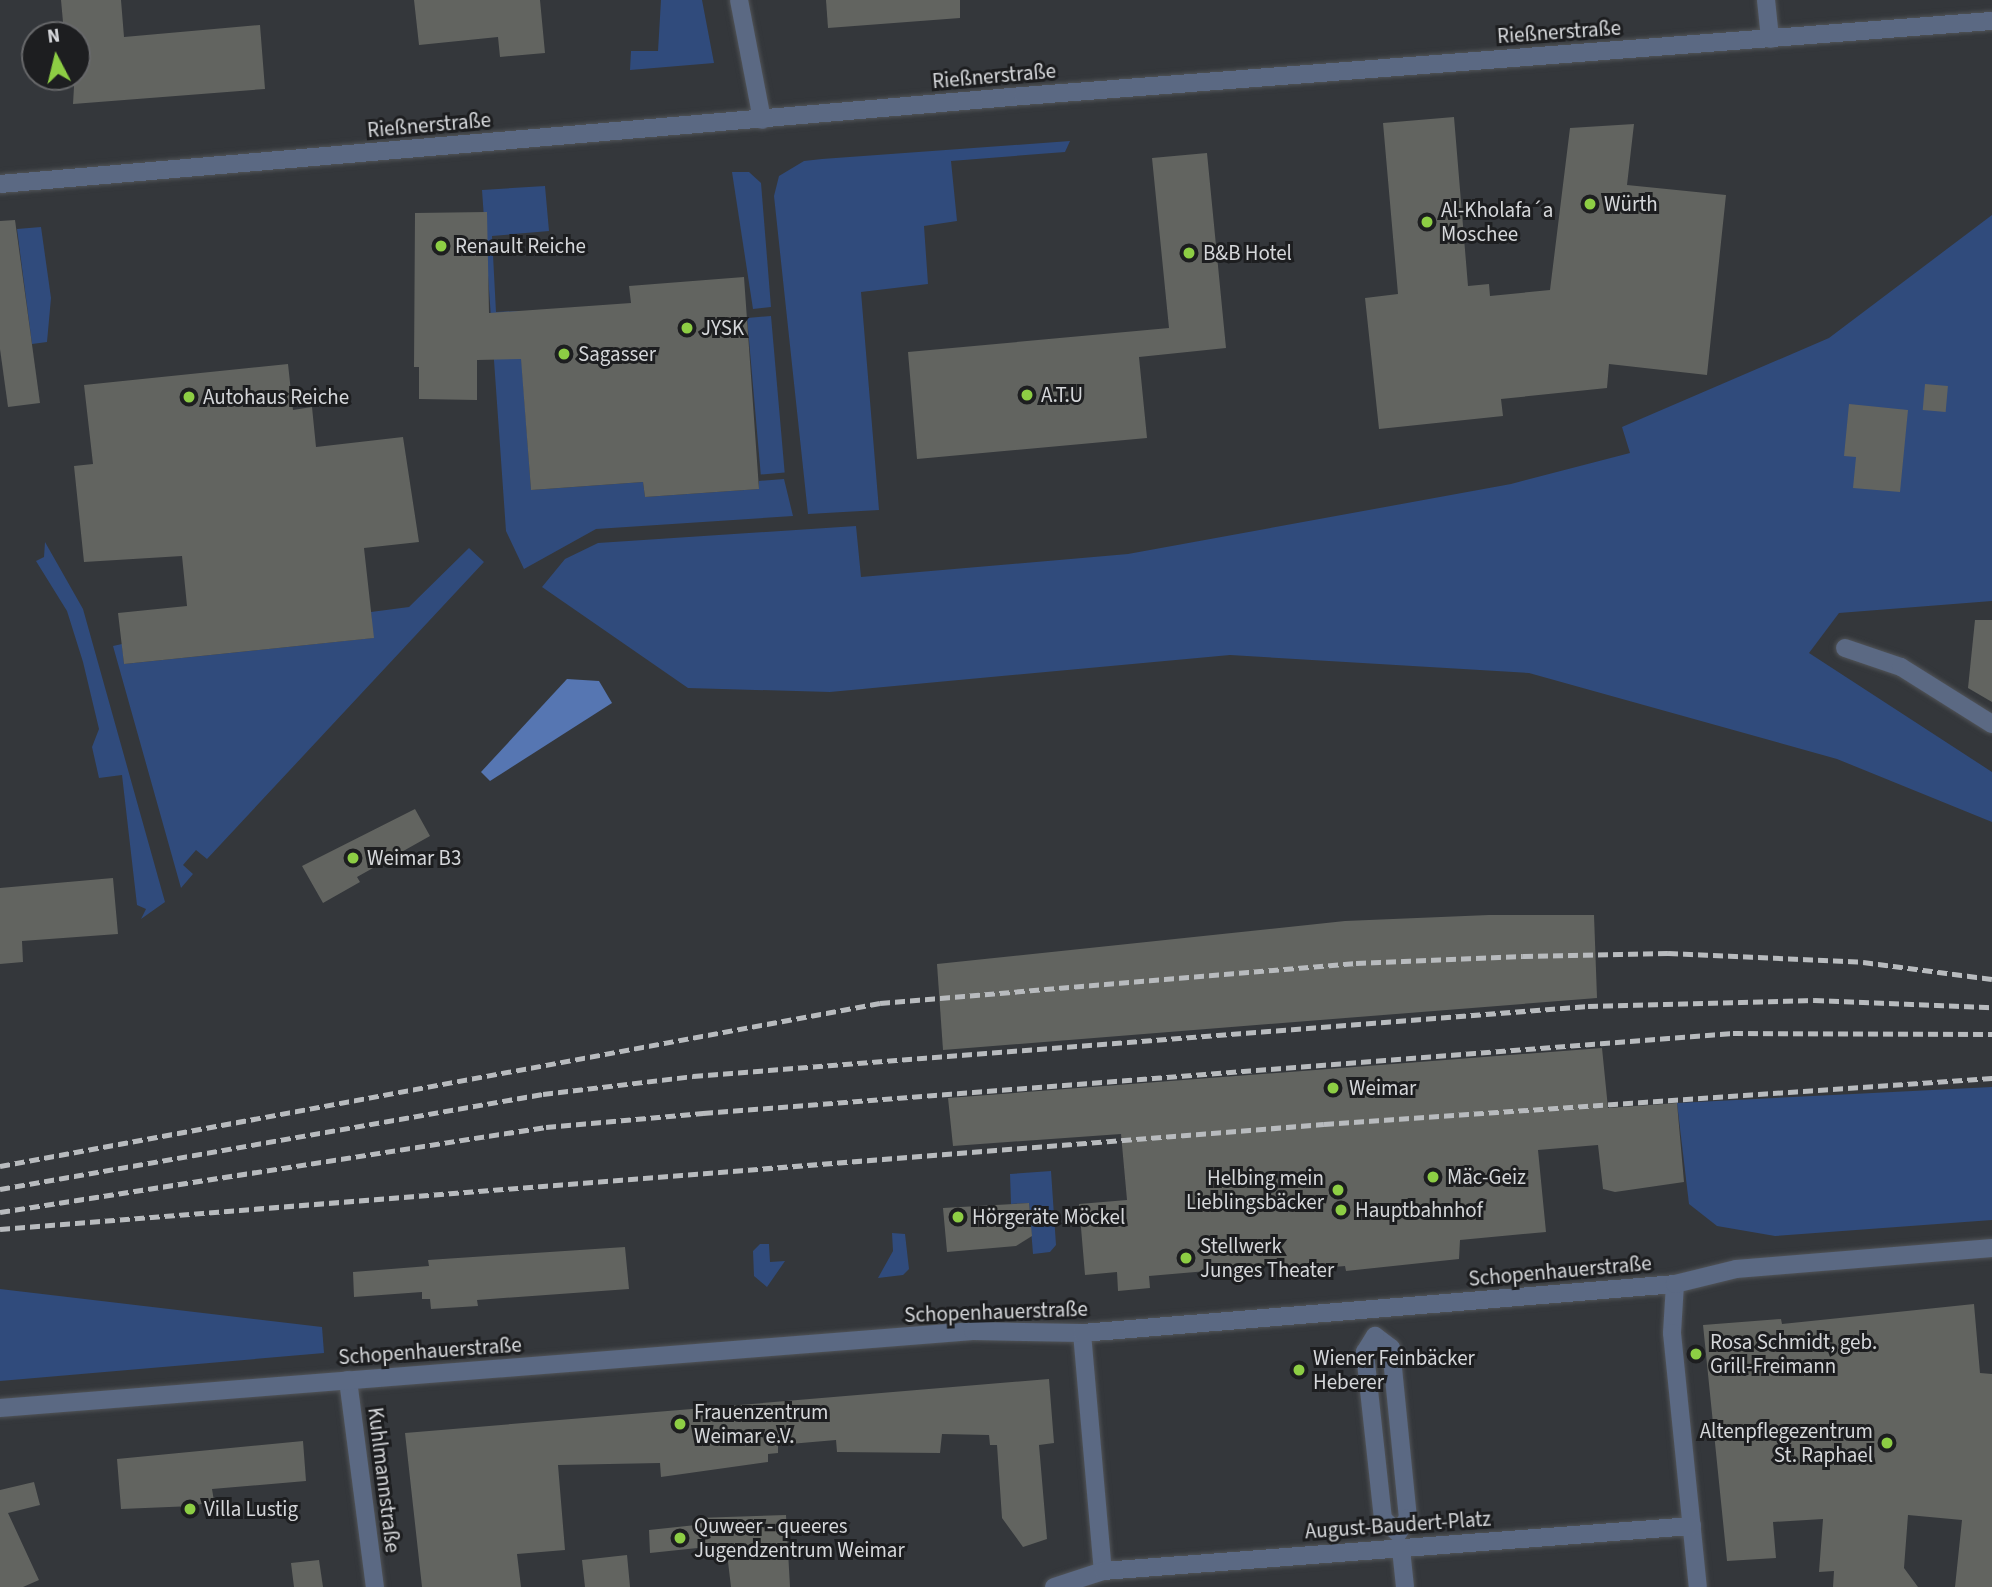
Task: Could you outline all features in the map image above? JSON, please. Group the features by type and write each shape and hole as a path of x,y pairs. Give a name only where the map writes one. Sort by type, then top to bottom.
{"street":[{"path":"739,0 762,120"},
{"path":"1766,0 1770,38"},
{"name":"Rießnerstraße","path":"0,184 1992,21"},
{"path":"1845,648 1901,667 1992,724"},
{"name":"Schopenhauerstraße","path":"0,1408 972,1331 1082,1333 1675,1284 1736,1269 1992,1248"},
{"path":"1675,1284 1672,1333 1698,1587"},
{"path":"1082,1333 1103,1570"},
{"path":"1375,1336 1391,1348 1408,1518 1398,1533 1383,1518 1365,1352 1375,1336"},
{"name":"Kuhlmannstraße","path":"348,1380 375,1587"},
{"name":"August-Baudert-Platz","path":"1054,1587 1103,1570 1692,1526"},
{"path":"1401,1549 1405,1587"}],"shaded area":[{"path":"661,0 702,0 714,63 630,70 631,51 658,51"},
{"path":"1070,141 1065,152 951,161 957,221 924,226 928,284 861,292 879,510 808,514 774,196 779,176 804,161"},
{"path":"732,172 749,172 761,183 771,307 753,309"},
{"path":"545,186 549,231 492,236 496,312 518,311 531,490 643,482 645,497 759,489 759,481 784,479 793,516 596,529 524,569 506,531 482,190"},
{"path":"1992,215 1992,601 1839,613 1809,653 1992,772 1992,822 1837,759 1529,673 1230,655 830,692 688,688 542,587 565,559 598,543 856,526 861,577 1128,554 1511,484 1630,453 1622,427 1829,338"},
{"path":"41,227 51,298 47,342 32,344 17,229"},
{"path":"771,316 785,472 761,474 747,318"},
{"path":"45,542 83,609 165,902 141,919 146,909 137,905 122,775 99,778 92,747 99,729 83,662 67,611 36,561 44,557"},
{"path":"469,548 484,562 207,859 196,850 183,865 193,874 181,888 113,646 122,644 124,664 373,638 371,612 409,607"},
{"path":"567,679 599,681 612,703 490,781 481,772"},
{"path":"1992,1087 1992,1220 1775,1236 1717,1226 1689,1204 1677,1103"},
{"path":"1051,1171 1056,1245 1050,1252 1033,1254 1029,1203 1011,1204 1010,1174"},
{"path":"892,1233 905,1234 909,1269 903,1275 878,1278 893,1251"},
{"path":"760,1244 769,1244 770,1262 785,1261 767,1287 754,1276 753,1251"},
{"path":"0,1289 322,1327 324,1353 0,1381"}],"building":[{"path":"61,0 121,0 124,37 260,25 265,89 73,104 74,91 91,91 91,21 63,21"},
{"path":"414,0 540,0 545,53 500,57 498,37 419,45"},
{"path":"826,0 960,0 960,18 828,28"},
{"path":"1454,117 1468,286 1489,284 1490,296 1550,290 1570,128 1634,124 1627,185 1726,195 1707,375 1609,364 1607,388 1501,399 1503,416 1379,429 1365,298 1398,294 1383,123"},
{"path":"1207,153 1226,348 1139,357 1147,438 917,459 908,352 1169,328 1152,158"},
{"path":"487,212 489,313 631,303 629,286 744,277 759,489 645,497 643,482 531,490 521,359 477,360 477,400 419,399 419,367 414,367 415,213"},
{"path":"15,220 40,403 8,407 0,349 0,221"},
{"path":"288,364 293,410 312,407 316,447 403,437 419,542 364,548 374,638 124,664 118,613 187,606 182,556 84,562 74,466 93,464 84,385"},
{"path":"1925,384 1948,386 1946,412 1923,410"},
{"path":"1849,404 1908,410 1900,492 1853,488 1856,457 1844,456"},
{"path":"1975,620 1992,620 1992,702 1968,688"},
{"name":"Weimar B3","path":"415,809 430,836 357,877 360,882 323,903 302,866"},
{"path":"113,878 118,934 22,941 23,962 0,964 0,888"},
{"path":"1489,915 1594,915 1597,998 943,1050 937,964 1345,921"},
{"path":"1602,1048 1608,1108 1677,1103 1684,1182 1615,1192 1603,1189 1598,1145 1538,1150 1546,1232 1460,1240 1459,1259 1346,1271 1345,1266 1278,1272 1277,1265 1149,1276 1150,1288 1118,1291 1117,1272 1085,1275 1079,1204 1127,1200 1121,1134 953,1146 948,1098"},
{"path":"1029,1203 1032,1236 1016,1246 947,1252 943,1208"},
{"path":"625,1247 629,1289 477,1300 478,1306 431,1309 430,1299 422,1299 422,1292 354,1297 353,1272 429,1266 428,1260"},
{"path":"1974,1304 1980,1373 1992,1374 1992,1587 1955,1587 1962,1520 1908,1515 1904,1568 1918,1587 1833,1587 1834,1571 1819,1572 1823,1519 1773,1522 1776,1558 1727,1561 1703,1325 1781,1319 1782,1324"},
{"path":"1049,1379 1054,1443 1039,1445 1047,1539 1023,1547 1002,1518 997,1445 990,1445 989,1435 942,1434 940,1453 837,1452 836,1440 778,1445 778,1453 768,1454 768,1462 661,1477 660,1463 558,1465 565,1550 517,1554 521,1587 422,1587 405,1433"},
{"path":"303,1441 306,1481 212,1489 214,1501 193,1506 121,1509 117,1459"},
{"path":"34,1482 40,1505 8,1513 39,1580 23,1587 0,1587 0,1490"},
{"path":"786,1515 790,1587 731,1587 726,1545 650,1553 649,1530 696,1525 696,1518"},
{"path":"627,1555 630,1587 585,1587 582,1560"},
{"path":"319,1560 323,1587 294,1587 291,1563"}],"railway":[{"path":"0,1166 880,1003 1356,963 1523,956 1668,953 1863,962 1992,979"},
{"path":"0,1189 543,1094 693,1076 1588,1006 1814,1000 1992,1007"},
{"path":"0,1212 546,1127 1733,1033 1992,1034"},
{"path":"0,1229 1324,1124 1992,1078"}],"place":[{"name":"Würth","path":"1590,204"},
{"name":"Al-Kholafa´a Moschee","path":"1427,222"},
{"name":"Renault Reiche","path":"441,246"},
{"name":"B&B Hotel","path":"1189,253"},
{"name":"JYSK","path":"687,328"},
{"name":"Sagasser","path":"564,354"},
{"name":"A.T.U","path":"1027,395"},
{"name":"Autohaus Reiche","path":"189,397"},
{"name":"Weimar B3","path":"353,858"},
{"name":"Weimar","path":"1333,1088"},
{"name":"Mäc-Geiz","path":"1433,1177"},
{"name":"Helbing mein Lieblingsbäcker","path":"1338,1190"},
{"name":"Hauptbahnhof","path":"1341,1210"},
{"name":"Hörgeräte Möckel","path":"958,1217"},
{"name":"Stellwerk Junges Theater","path":"1186,1258"},
{"name":"Rosa Schmidt, geb. Grill-Freimann","path":"1696,1354"},
{"name":"Wiener Feinbäcker Heberer","path":"1299,1370"},
{"name":"Frauenzentrum Weimar e.V.","path":"680,1424"},
{"name":"Altenpflegezentrum St. Raphael","path":"1887,1443"},
{"name":"Villa Lustig","path":"190,1509"},
{"name":"Quweer - queeres Jugendzentrum Weimar","path":"680,1538"}]}
